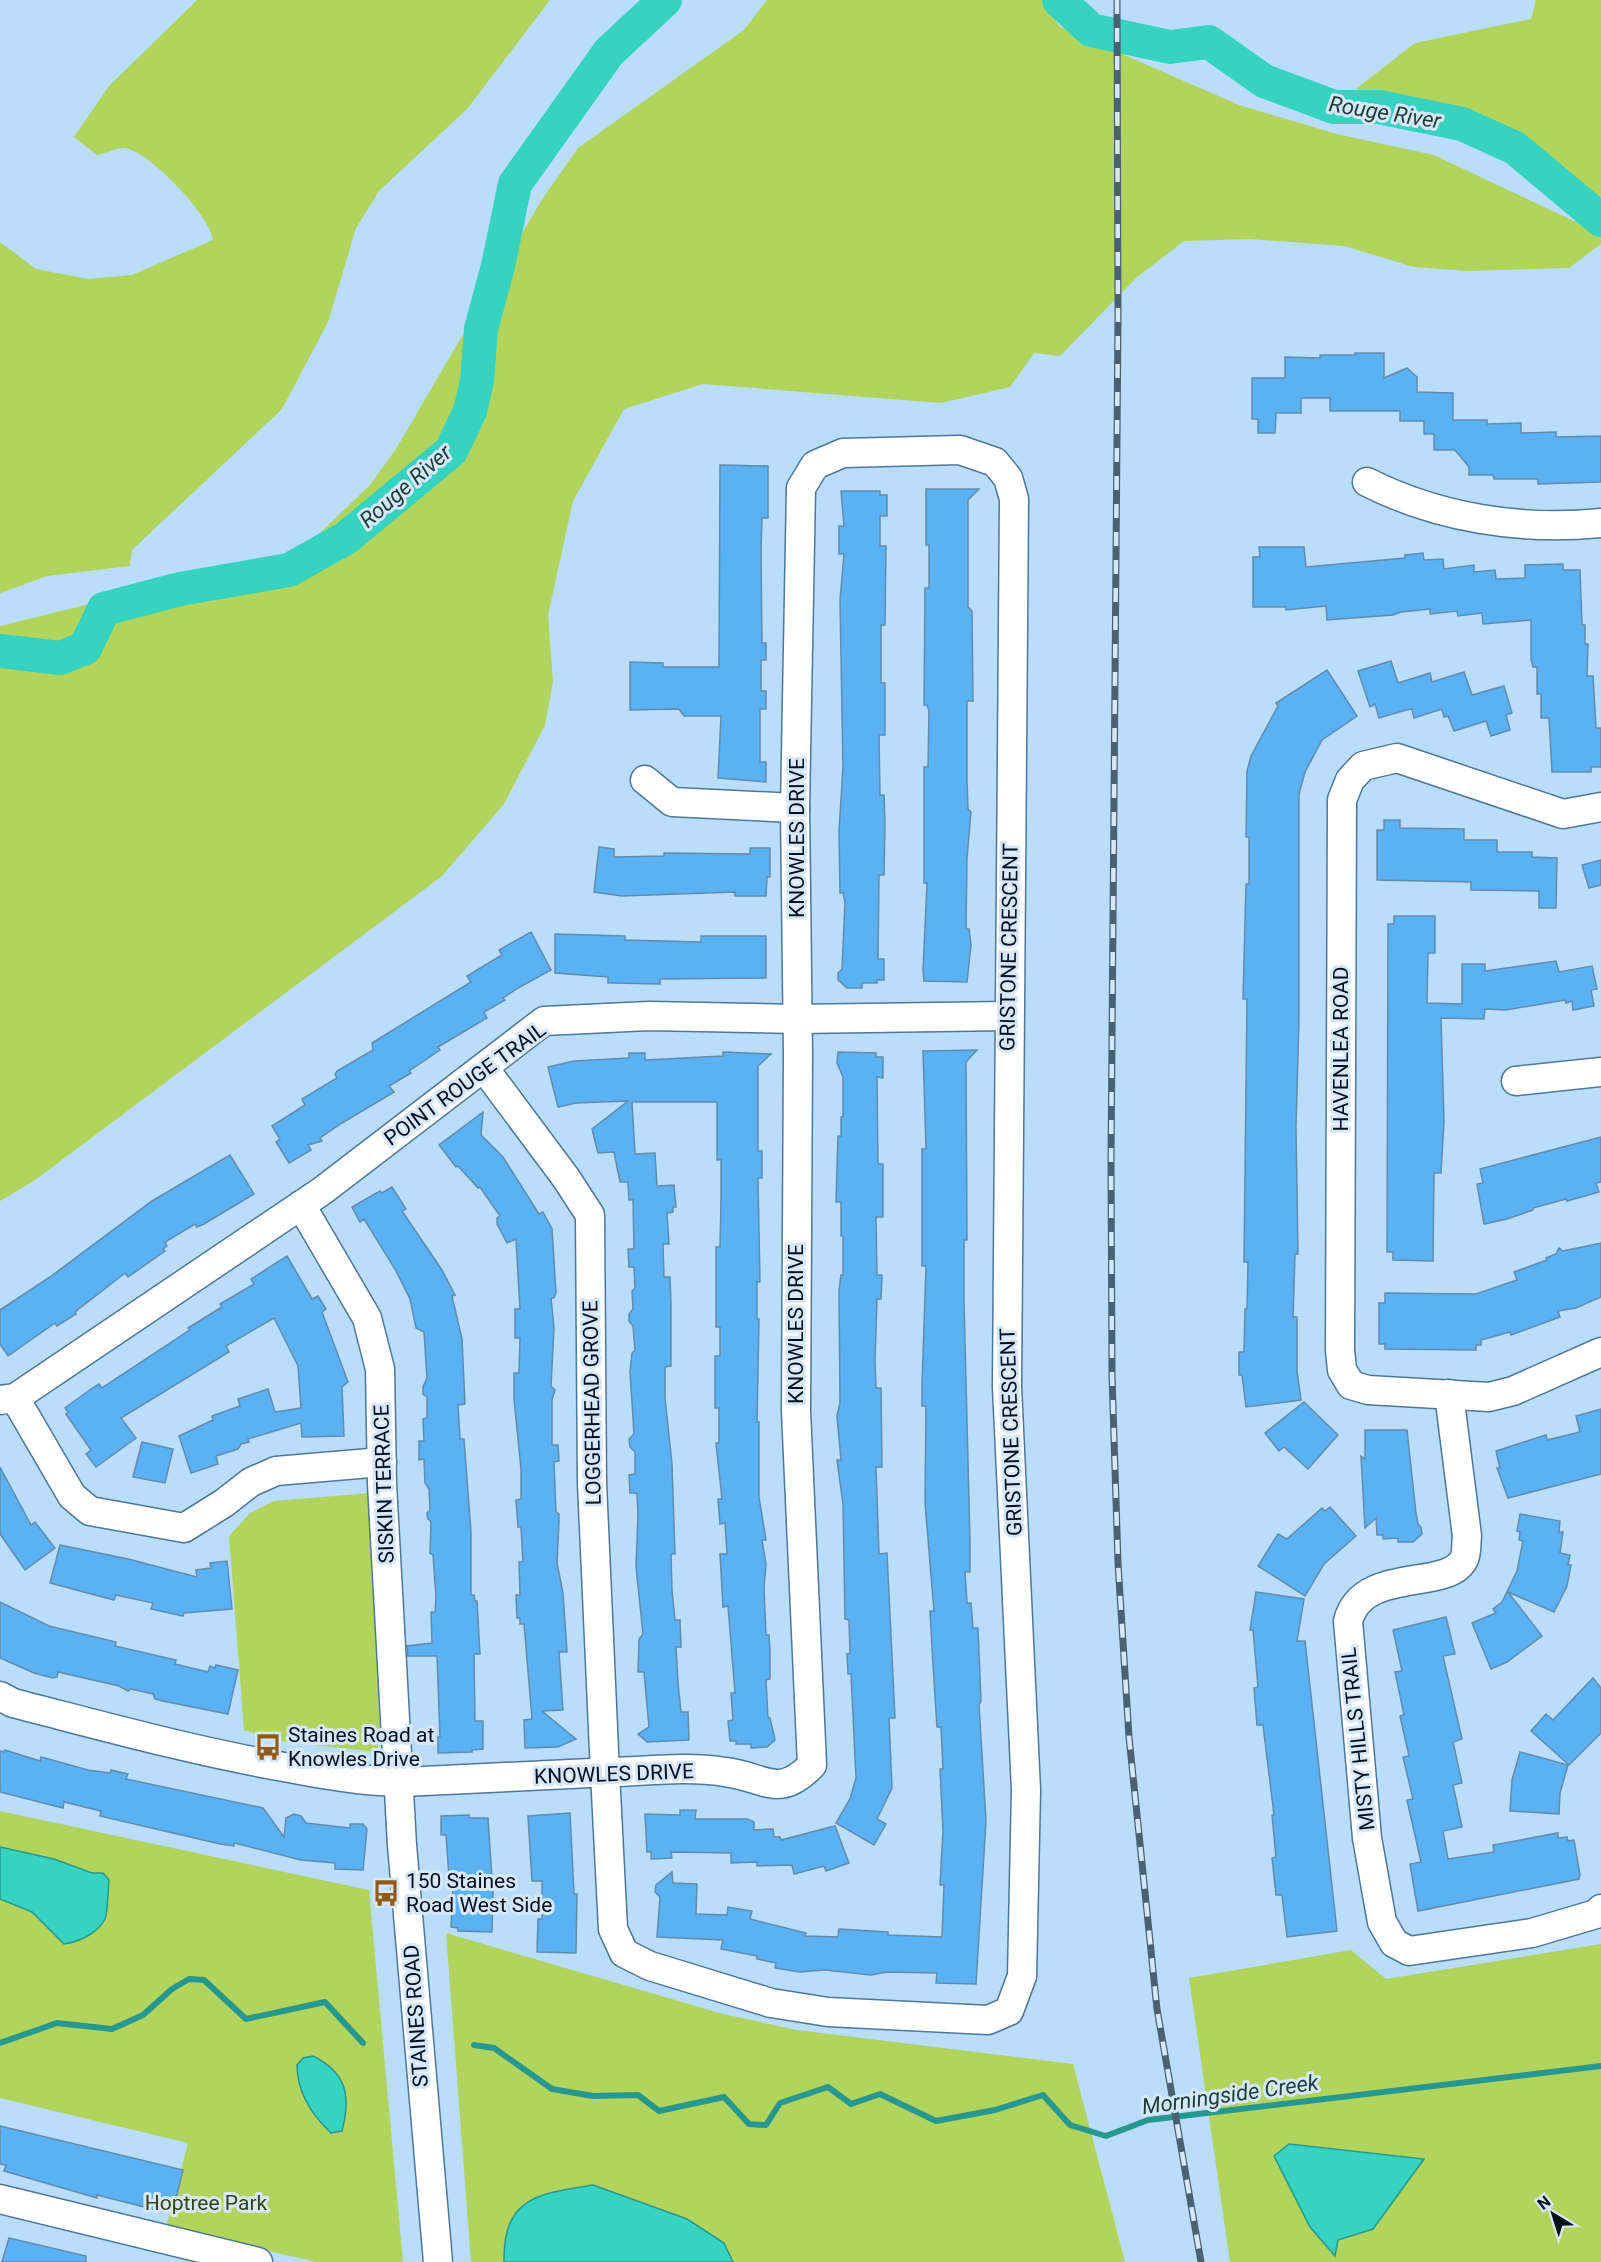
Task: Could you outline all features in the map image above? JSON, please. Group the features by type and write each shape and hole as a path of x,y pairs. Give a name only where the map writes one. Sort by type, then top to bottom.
{"street":[{"name":"GRISTONE CRESCENT","path":"605,1773 613,1929 624,1953 650,1966 771,2003 828,2012 988,2020 1009,2011 1022,1976 1026,1790 1007,1388 1008,1016 1014,499 1008,478 995,462 960,450 843,453 815,465"},
{"name":"KNOWLES DRIVE","path":"399,1782 605,1773 725,1772 784,1785 799,1778 812,1765 796,1411 798,1019 795,808 801,488 815,465"},
{"path":"1367,482 1407,500 1523,526 1601,523"},
{"name":"HAVENLEA ROAD","path":"1601,807 1563,814 1397,758 1379,760 1363,766 1350,780 1342,800 1342,1370 1352,1385 1368,1390 1489,1397 1513,1391 1601,1352"},
{"path":"645,780 672,802 795,808"},
{"name":"POINT ROUGE TRAIL","path":"7,1399 301,1205 484,1068 544,1020 649,1016 798,1019 1008,1016"},
{"name":"LOGGERHEAD GROVE","path":"484,1068 566,1178 590,1215 592,1483 605,1773"},
{"path":"1516,1082 1601,1072"},
{"name":"SISKIN TERRACE","path":"301,1205 367,1318 380,1369 382,1462 399,1782"},
{"name":"MISTY HILLS TRAIL","path":"1449,1394 1467,1536 1464,1559 1453,1571 1370,1591 1351,1610 1348,1621 1367,1838 1382,1922 1394,1943 1408,1951 1532,1933 1596,1914 1601,1909"},
{"path":"7,1399 72,1496 90,1511 184,1528 224,1503 251,1482 276,1471 382,1462"},
{"path":"0,1696 13,1702 103,1726 253,1762 361,1781 399,1782"},
{"name":"STAINES ROAD","path":"399,1782 438,2262"},
{"path":"0,2199 258,2262"}],"green space":[{"path":"197,0 550,0 467,109 379,191 356,228 328,322 282,409 132,550 130,566 47,576 0,593 0,242 36,269 88,279 132,275 213,240 210,229 191,201 149,160 125,148 97,155 74,137 109,86"},
{"path":"767,0 1042,0 1060,27 1239,105 1337,134 1434,155 1601,234 1601,244 1569,268 1467,271 1414,267 1344,246 1250,239 1184,241 1137,277 1060,356 1034,353 1010,387 941,403 703,384 624,409 573,501 548,615 553,682 545,725 504,804 442,876 35,1180 0,1201 0,626 114,598 249,575 317,536 370,485 396,449 541,201 578,148 744,30"},
{"path":"1536,0 1601,0 1601,199 1535,171 1435,115 1356,89 1415,43 1531,19"},
{"path":"370,1493 380,1737 377,1752 280,1741 244,1730 229,1536 250,1513 274,1501"},
{"name":"Hoptree Park","path":"0,1811 369,1890 403,2262 316,2262 166,2227 188,2143 0,2098"},
{"path":"446,1933 723,2014 797,2030 1073,2064 1125,2262 471,2262"},
{"path":"1601,1944 1601,2262 1230,2262 1189,1978 1351,1950 1386,1979"}],"shaded area":[{"path":"0,1847 54,1859 92,1873 103,1873 109,1880 107,1911 102,1924 88,1936 64,1944 32,1912 0,1899"},
{"path":"313,2056 333,2070 344,2087 346,2107 342,2131 331,2133 312,2111 303,2094 297,2065 303,2058"},
{"path":"1289,2144 1424,2159 1373,2229 1338,2240 1335,2256 1310,2227 1274,2156"},
{"path":"593,2185 687,2219 724,2243 733,2262 504,2262 505,2240 510,2223 517,2211 528,2202 541,2196"}],"building":[{"path":"1355,353 1384,353 1384,378 1407,368 1417,377 1417,392 1453,393 1453,420 1487,420 1487,424 1521,423 1521,433 1556,432 1556,437 1601,436 1601,482 1538,484 1538,479 1494,479 1493,475 1469,475 1469,467 1455,450 1434,450 1434,434 1424,434 1424,421 1400,421 1400,411 1330,411 1330,398 1301,398 1301,413 1276,413 1275,433 1258,433 1258,419 1252,419 1252,378 1285,378 1285,357 1320,358 1320,355 1355,355"},
{"path":"720,465 768,466 768,518 762,518 761,550 762,643 766,643 766,660 761,660 761,691 766,691 766,709 760,709 760,762 766,762 766,782 718,778 721,716 684,716 679,709 630,710 630,662 663,663 663,667 719,667"},
{"path":"926,489 979,489 968,500 968,607 972,611 973,701 967,701 968,809 971,812 967,858 966,929 969,929 971,945 967,982 924,981 923,971 927,883 924,883 924,767 928,767 929,711 927,705 924,705 925,588 929,588"},
{"path":"841,491 880,491 880,495 887,495 887,516 880,516 880,546 886,546 885,625 881,625 881,683 885,683 885,735 879,735 880,795 884,795 885,823 884,875 879,875 878,959 884,959 884,980 877,980 877,983 862,983 862,988 847,988 838,980 838,973 842,969 845,902 843,893 840,893 839,831 843,767 840,600 844,554 839,554 839,526 844,526"},
{"path":"1259,547 1304,547 1306,567 1405,558 1405,555 1423,553 1424,560 1443,559 1444,569 1474,565 1474,572 1495,570 1496,579 1525,578 1525,565 1563,564 1563,570 1580,570 1582,625 1585,625 1585,644 1588,644 1587,676 1593,676 1596,728 1601,728 1601,767 1591,767 1591,772 1552,772 1549,718 1541,718 1541,694 1537,694 1537,667 1533,667 1531,659 1531,620 1483,624 1482,613 1458,616 1457,611 1430,614 1430,609 1393,615 1327,620 1326,606 1286,610 1286,607 1253,607 1253,557 1260,557"},
{"path":"1391,661 1398,683 1430,673 1432,682 1464,672 1472,695 1504,686 1512,713 1506,715 1510,730 1491,736 1486,721 1454,731 1448,716 1444,717 1442,709 1414,718 1412,709 1379,718 1375,704 1370,707 1358,671"},
{"path":"1327,670 1357,716 1322,740 1305,772 1299,794 1299,1019 1296,1127 1298,1254 1295,1254 1293,1317 1297,1317 1297,1371 1301,1400 1246,1407 1242,1375 1239,1375 1239,1352 1244,1352 1248,1262 1244,1262 1247,999 1243,999 1246,884 1249,884 1249,837 1246,837 1247,771 1251,756 1278,706 1276,703"},
{"path":"1384,820 1400,820 1400,828 1464,829 1464,840 1497,840 1497,852 1532,852 1532,857 1557,858 1556,908 1539,908 1539,891 1471,890 1471,882 1377,880 1377,830 1384,830"},
{"path":"599,847 614,849 614,857 664,856 664,853 750,854 750,848 770,848 770,877 767,877 766,896 735,896 735,892 622,896 594,892"},
{"path":"1601,860 1601,885 1589,888 1582,865"},
{"path":"1394,916 1435,916 1435,953 1428,953 1427,1003 1462,1004 1462,964 1485,964 1485,971 1556,961 1559,972 1592,966 1597,989 1591,990 1594,1006 1573,1010 1572,1001 1566,1003 1565,1000 1506,1010 1485,1009 1484,1019 1441,1018 1444,1121 1441,1173 1434,1173 1433,1261 1393,1260 1393,1252 1387,1252 1388,924 1394,924"},
{"path":"531,932 551,970 503,998 505,1000 484,1012 487,1018 438,1047 440,1050 409,1071 411,1073 389,1086 394,1092 342,1123 320,1138 322,1141 308,1145 311,1150 289,1163 276,1142 280,1139 272,1126 305,1105 302,1099 337,1078 335,1074 337,1071 373,1050 372,1043 471,982 467,976 502,955 499,950"},
{"path":"555,934 625,936 625,940 701,942 701,936 766,936 766,978 660,979 660,984 608,983 608,977 555,973"},
{"path":"977,1050 966,1062 967,1240 964,1240 970,1541 970,1572 965,1572 967,1603 971,1603 973,1628 978,1628 981,1701 979,1705 986,1821 976,1984 936,1983 937,1973 887,1972 871,1975 825,1970 799,1972 775,1968 776,1963 757,1959 757,1956 721,1949 723,1940 657,1937 660,1897 655,1892 656,1885 672,1872 673,1883 697,1884 696,1914 727,1915 728,1907 752,1911 750,1919 806,1933 805,1936 838,1937 839,1929 888,1932 888,1935 942,1937 944,1885 940,1885 943,1831 940,1769 943,1769 941,1727 937,1727 930,1611 934,1611 925,1503 926,1406 922,1406 926,1266 922,1266 922,1149 926,1149 923,1051"},
{"path":"723,1052 771,1054 758,1066 758,1151 762,1151 762,1178 758,1178 760,1282 757,1282 757,1319 759,1319 757,1422 759,1422 759,1497 766,1540 762,1540 766,1564 764,1588 766,1635 769,1635 770,1651 770,1679 766,1680 768,1718 770,1718 775,1740 767,1747 751,1748 751,1744 736,1744 736,1741 730,1741 728,1721 733,1720 731,1693 735,1693 728,1606 723,1607 720,1554 727,1554 725,1523 720,1524 718,1499 722,1499 716,1443 719,1443 719,1408 715,1408 715,1356 720,1356 720,1327 716,1327 716,1247 720,1247 721,1200 721,1160 717,1160 717,1102 632,1102 635,1154 655,1153 657,1186 674,1185 676,1207 673,1207 673,1212 667,1213 669,1244 663,1244 664,1277 670,1277 671,1304 671,1366 665,1367 665,1398 672,1464 675,1554 671,1554 672,1590 675,1620 680,1620 681,1647 676,1647 678,1683 681,1712 688,1712 689,1740 647,1742 638,1734 649,1727 644,1672 638,1672 639,1639 643,1634 636,1567 637,1493 630,1493 629,1475 635,1474 635,1452 630,1447 629,1439 634,1434 630,1372 632,1353 635,1350 633,1326 629,1321 629,1314 633,1309 632,1291 635,1288 634,1267 629,1267 628,1249 634,1249 633,1200 629,1200 628,1182 620,1182 614,1152 598,1153 592,1129 628,1101 576,1103 558,1107 548,1067 574,1061 629,1058 629,1053 645,1053 645,1060 723,1056"},
{"path":"838,1052 876,1053 876,1057 883,1057 883,1078 877,1077 878,1164 883,1164 883,1217 876,1217 877,1275 882,1275 881,1299 877,1299 875,1360 876,1388 881,1388 882,1467 876,1467 879,1554 887,1553 895,1718 889,1718 892,1788 877,1819 886,1824 874,1845 836,1823 850,1799 856,1778 851,1674 848,1674 847,1654 850,1653 849,1620 845,1619 843,1504 837,1460 841,1460 837,1416 840,1403 839,1291 841,1275 843,1275 841,1202 836,1202 838,1136 841,1136 841,1117 843,1117 843,1077 837,1063"},
{"path":"483,1112 481,1135 503,1157 539,1214 543,1212 552,1229 556,1292 554,1298 551,1298 554,1328 551,1386 555,1390 552,1400 552,1445 558,1445 559,1461 554,1462 556,1512 559,1514 557,1563 563,1593 567,1652 559,1652 563,1710 542,1711 576,1739 558,1747 525,1748 524,1720 532,1719 524,1624 520,1624 520,1618 517,1618 516,1595 520,1595 519,1562 523,1562 521,1527 518,1527 516,1500 521,1499 521,1469 514,1399 514,1373 519,1373 520,1338 515,1338 515,1309 520,1309 516,1239 507,1243 497,1224 497,1218 500,1216 480,1187 478,1188 458,1166 456,1167 439,1145"},
{"path":"1601,1137 1601,1182 1596,1183 1599,1192 1533,1208 1533,1210 1507,1219 1484,1224 1477,1184 1483,1183 1480,1169"},
{"path":"230,1155 254,1194 204,1224 197,1227 195,1224 165,1242 167,1246 163,1249 165,1251 128,1277 125,1273 75,1312 76,1314 57,1326 55,1323 8,1356 0,1344 0,1310 50,1277 152,1201"},
{"path":"392,1187 406,1209 402,1211 442,1270 455,1295 452,1296 462,1339 465,1404 458,1405 460,1439 464,1439 471,1532 471,1595 474,1595 477,1601 480,1654 474,1654 475,1721 483,1721 483,1749 472,1750 472,1752 438,1753 438,1737 440,1737 437,1656 408,1656 407,1646 432,1643 431,1612 435,1612 436,1597 433,1555 430,1553 431,1522 427,1513 430,1510 429,1489 425,1483 424,1459 419,1460 419,1441 424,1441 423,1419 427,1418 427,1397 423,1394 427,1378 424,1332 416,1328 410,1299 395,1269 364,1219 360,1222 352,1207"},
{"path":"1601,1243 1601,1297 1576,1308 1558,1311 1560,1317 1511,1335 1510,1332 1481,1340 1481,1345 1476,1345 1476,1350 1385,1349 1385,1344 1379,1344 1379,1303 1385,1303 1385,1293 1476,1294 1517,1280 1514,1272 1547,1260 1546,1258 1556,1254 1559,1248 1563,1251"},
{"path":"287,1256 312,1299 318,1296 326,1309 322,1312 348,1382 342,1387 344,1436 302,1437 301,1423 248,1439 249,1442 241,1444 238,1449 216,1456 218,1464 191,1473 179,1436 213,1420 212,1416 240,1406 238,1399 268,1389 275,1412 301,1408 298,1366 274,1318 226,1346 229,1352 121,1418 136,1438 96,1467 86,1454 91,1450 66,1414 68,1412 65,1408 99,1384 102,1388 190,1330 188,1328 222,1307 220,1304 254,1284 251,1279"},
{"path":"1304,1402 1338,1435 1308,1469 1284,1447 1279,1451 1265,1433"},
{"path":"1601,1409 1601,1474 1508,1498 1497,1468 1500,1468 1496,1451 1546,1435 1547,1440 1580,1432 1576,1416"},
{"path":"1365,1430 1407,1430 1416,1513 1422,1534 1413,1542 1398,1542 1398,1538 1383,1539 1383,1535 1377,1535 1376,1518 1365,1528 1361,1456 1365,1459"},
{"path":"142,1442 173,1449 165,1483 133,1477"},
{"path":"0,1467 31,1525 35,1522 55,1548 25,1570 0,1534"},
{"path":"1330,1507 1356,1536 1324,1564 1305,1596 1258,1566 1278,1534 1287,1539 1322,1508 1325,1511"},
{"path":"1520,1514 1560,1521 1559,1532 1563,1532 1560,1553 1570,1555 1568,1565 1571,1565 1567,1586 1554,1612 1508,1592 1542,1636 1507,1662 1491,1669 1472,1623 1496,1613 1493,1609 1502,1602 1517,1571 1523,1541 1519,1540 1520,1532 1517,1531"},
{"path":"60,1545 128,1559 197,1577 196,1570 211,1568 210,1563 227,1561 232,1609 184,1613 183,1616 151,1609 153,1603 116,1595 114,1600 50,1583"},
{"path":"1256,1592 1304,1599 1297,1641 1305,1641 1337,1931 1287,1937 1282,1895 1276,1895 1272,1858 1276,1857 1272,1815 1274,1815 1263,1725 1257,1725 1254,1688 1258,1687 1253,1630 1250,1630"},
{"path":"0,1602 49,1626 116,1642 115,1646 176,1660 175,1664 208,1672 210,1666 215,1668 216,1665 238,1670 228,1714 163,1701 155,1699 153,1694 131,1689 128,1691 119,1686 58,1672 57,1677 53,1678 34,1673 0,1658"},
{"path":"1446,1617 1455,1654 1443,1656 1462,1739 1453,1742 1462,1783 1453,1785 1462,1827 1443,1831 1448,1859 1494,1852 1493,1845 1558,1833 1558,1838 1567,1837 1568,1841 1574,1840 1580,1875 1579,1879 1418,1911 1410,1864 1421,1862 1407,1800 1413,1799 1403,1757 1409,1756 1400,1716 1404,1715 1395,1672 1402,1671 1393,1630"},
{"path":"1593,1678 1601,1688 1601,1733 1569,1765 1531,1731 1546,1714 1553,1720"},
{"path":"5,1750 40,1761 41,1757 88,1770 110,1773 111,1770 128,1774 126,1779 263,1808 284,1837 286,1818 294,1814 301,1816 306,1823 350,1828 350,1824 363,1824 367,1829 363,1870 335,1869 335,1863 301,1860 234,1843 234,1846 220,1844 100,1816 101,1811 64,1802 63,1808 0,1792 0,1751"},
{"path":"1520,1752 1568,1765 1560,1793 1559,1814 1510,1811 1512,1780"},
{"path":"680,1810 696,1810 695,1819 747,1819 754,1822 754,1830 773,1829 774,1837 780,1837 781,1840 835,1826 849,1863 826,1871 824,1866 794,1874 792,1865 757,1866 757,1862 731,1863 731,1853 671,1852 672,1858 651,1859 651,1852 647,1852 645,1814 680,1815"},
{"path":"570,1813 574,1894 577,1894 576,1953 537,1952 538,1919 542,1919 542,1881 532,1881 528,1816"},
{"path":"469,1815 469,1818 488,1818 493,1894 492,1932 458,1931 458,1928 451,1927 453,1888 451,1877 449,1877 446,1835 441,1835 441,1816"},
{"path":"0,2126 183,2170 173,2211 164,2209 164,2212 97,2195 97,2198 4,2171 6,2165 0,2164"},
{"path":"9,2238 86,2256 86,2262 2,2262"}],"waterway":[{"name":"Rouge River","path":"0,651 60,658 85,648 104,609 180,589 289,570 346,538 451,451 470,411 477,381 481,329 498,266 515,184 609,52 665,0"},
{"name":"Rouge River","path":"1059,0 1091,30 1170,47 1209,42 1264,81 1334,107 1379,107 1462,124 1515,148 1601,220"},
{"name":"Morningside Creek","path":"0,2043 57,2023 112,2029 143,2015 172,1989 189,1979 204,1980 246,2019 325,2002 363,2043"},
{"name":"Morningside Creek","path":"474,2045 494,2048 552,2089 593,2096 638,2095 659,2111 724,2097 749,2124 766,2125 780,2103 828,2087 851,2104 880,2094 936,2121 995,2110 1043,2095 1070,2125 1106,2136 1148,2120 1601,2066"}],"railway":[{"path":"1117,0 1118,317 1111,1161 1112,1375 1118,1563 1129,1737 1157,2009 1201,2262"}],"place":[{"name":"Staines Road at Knowles Drive","path":"268,1747"},
{"name":"150 Staines Road West Side","path":"386,1893"}]}
